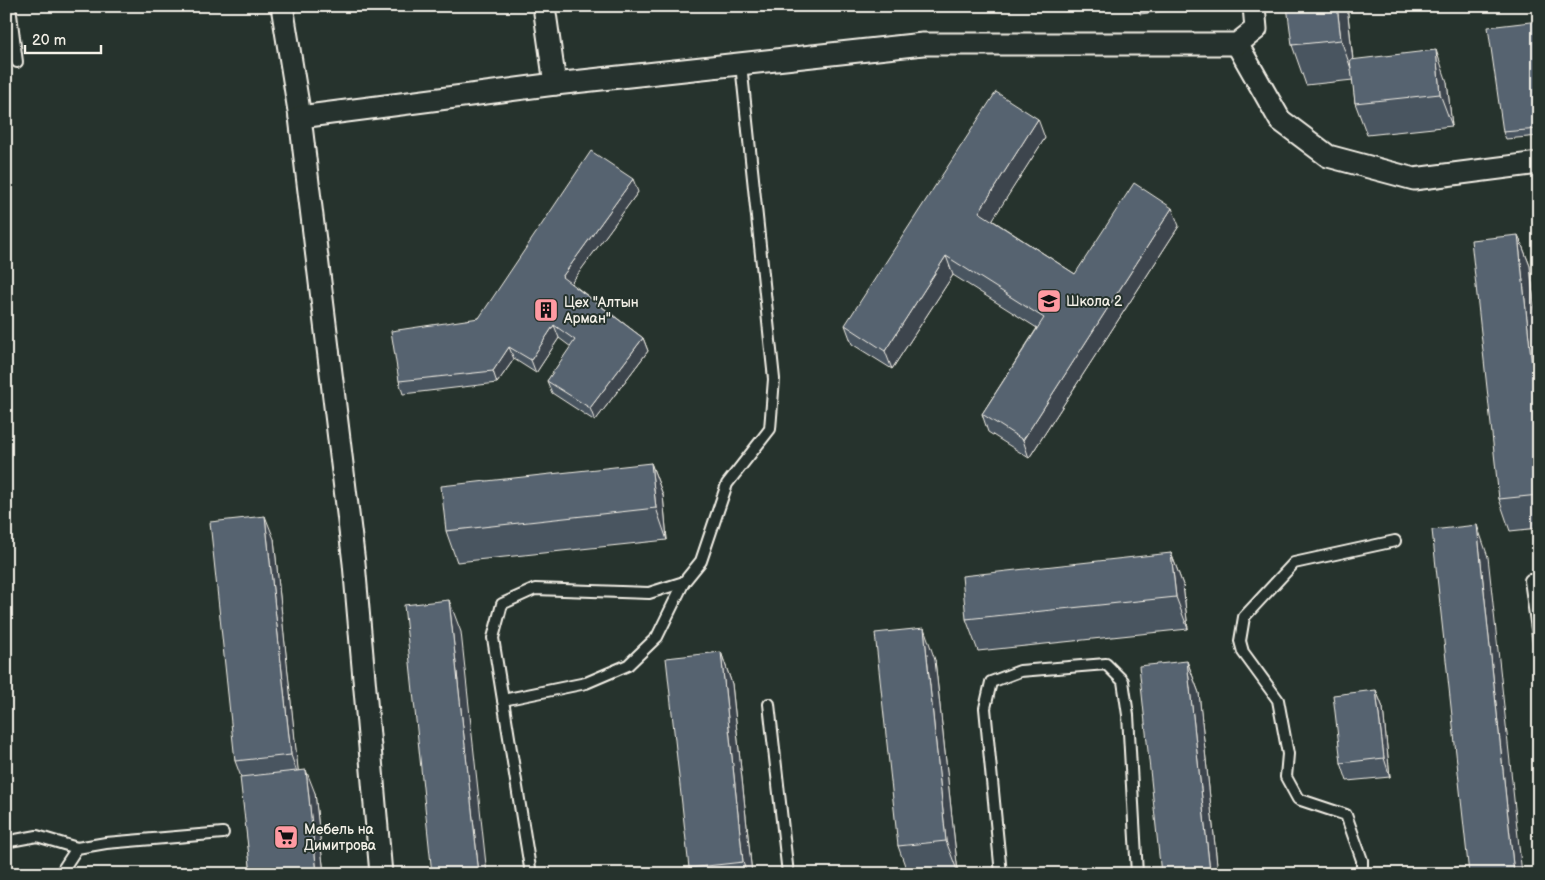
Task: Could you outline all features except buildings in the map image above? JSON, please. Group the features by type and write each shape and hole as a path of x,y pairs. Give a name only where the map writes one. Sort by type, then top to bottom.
{"street":[{"path":"282,6 300,117 354,563 381,874"},
{"path":"544,6 555,84"},
{"path":"300,117 555,84 923,44 1236,44 1256,29 1254,6"},
{"path":"1236,44 1280,120 1328,156 1414,178 1539,163"}],"lane":[{"path":"10,6 17,62"},
{"path":"503,700 586,682 628,665 658,637 684,582 701,561 727,484 770,429 774,379 741,64"},
{"path":"1362,874 1362,860 1346,815 1298,799 1286,777 1288,754 1278,700 1243,652 1240,641 1244,617 1294,563 1396,541"},
{"path":"1539,579 1530,580 1539,643"},
{"path":"531,874 493,638 502,604 536,589 650,593 684,582"},
{"path":"1001,874 985,708 991,682 1020,671 1106,664 1123,681 1128,715 1137,874"},
{"path":"769,704 788,874"},
{"path":"6,844 10,841 37,836 77,848 106,843 223,833"},
{"path":"60,874 77,848"}],"place":[{"name":"Школа 2","path":"1049,301"},
{"name":"Цех \"Алтын Арман\"","path":"546,310"},
{"name":"Мебель на Димитрова","path":"286,837"}]}
